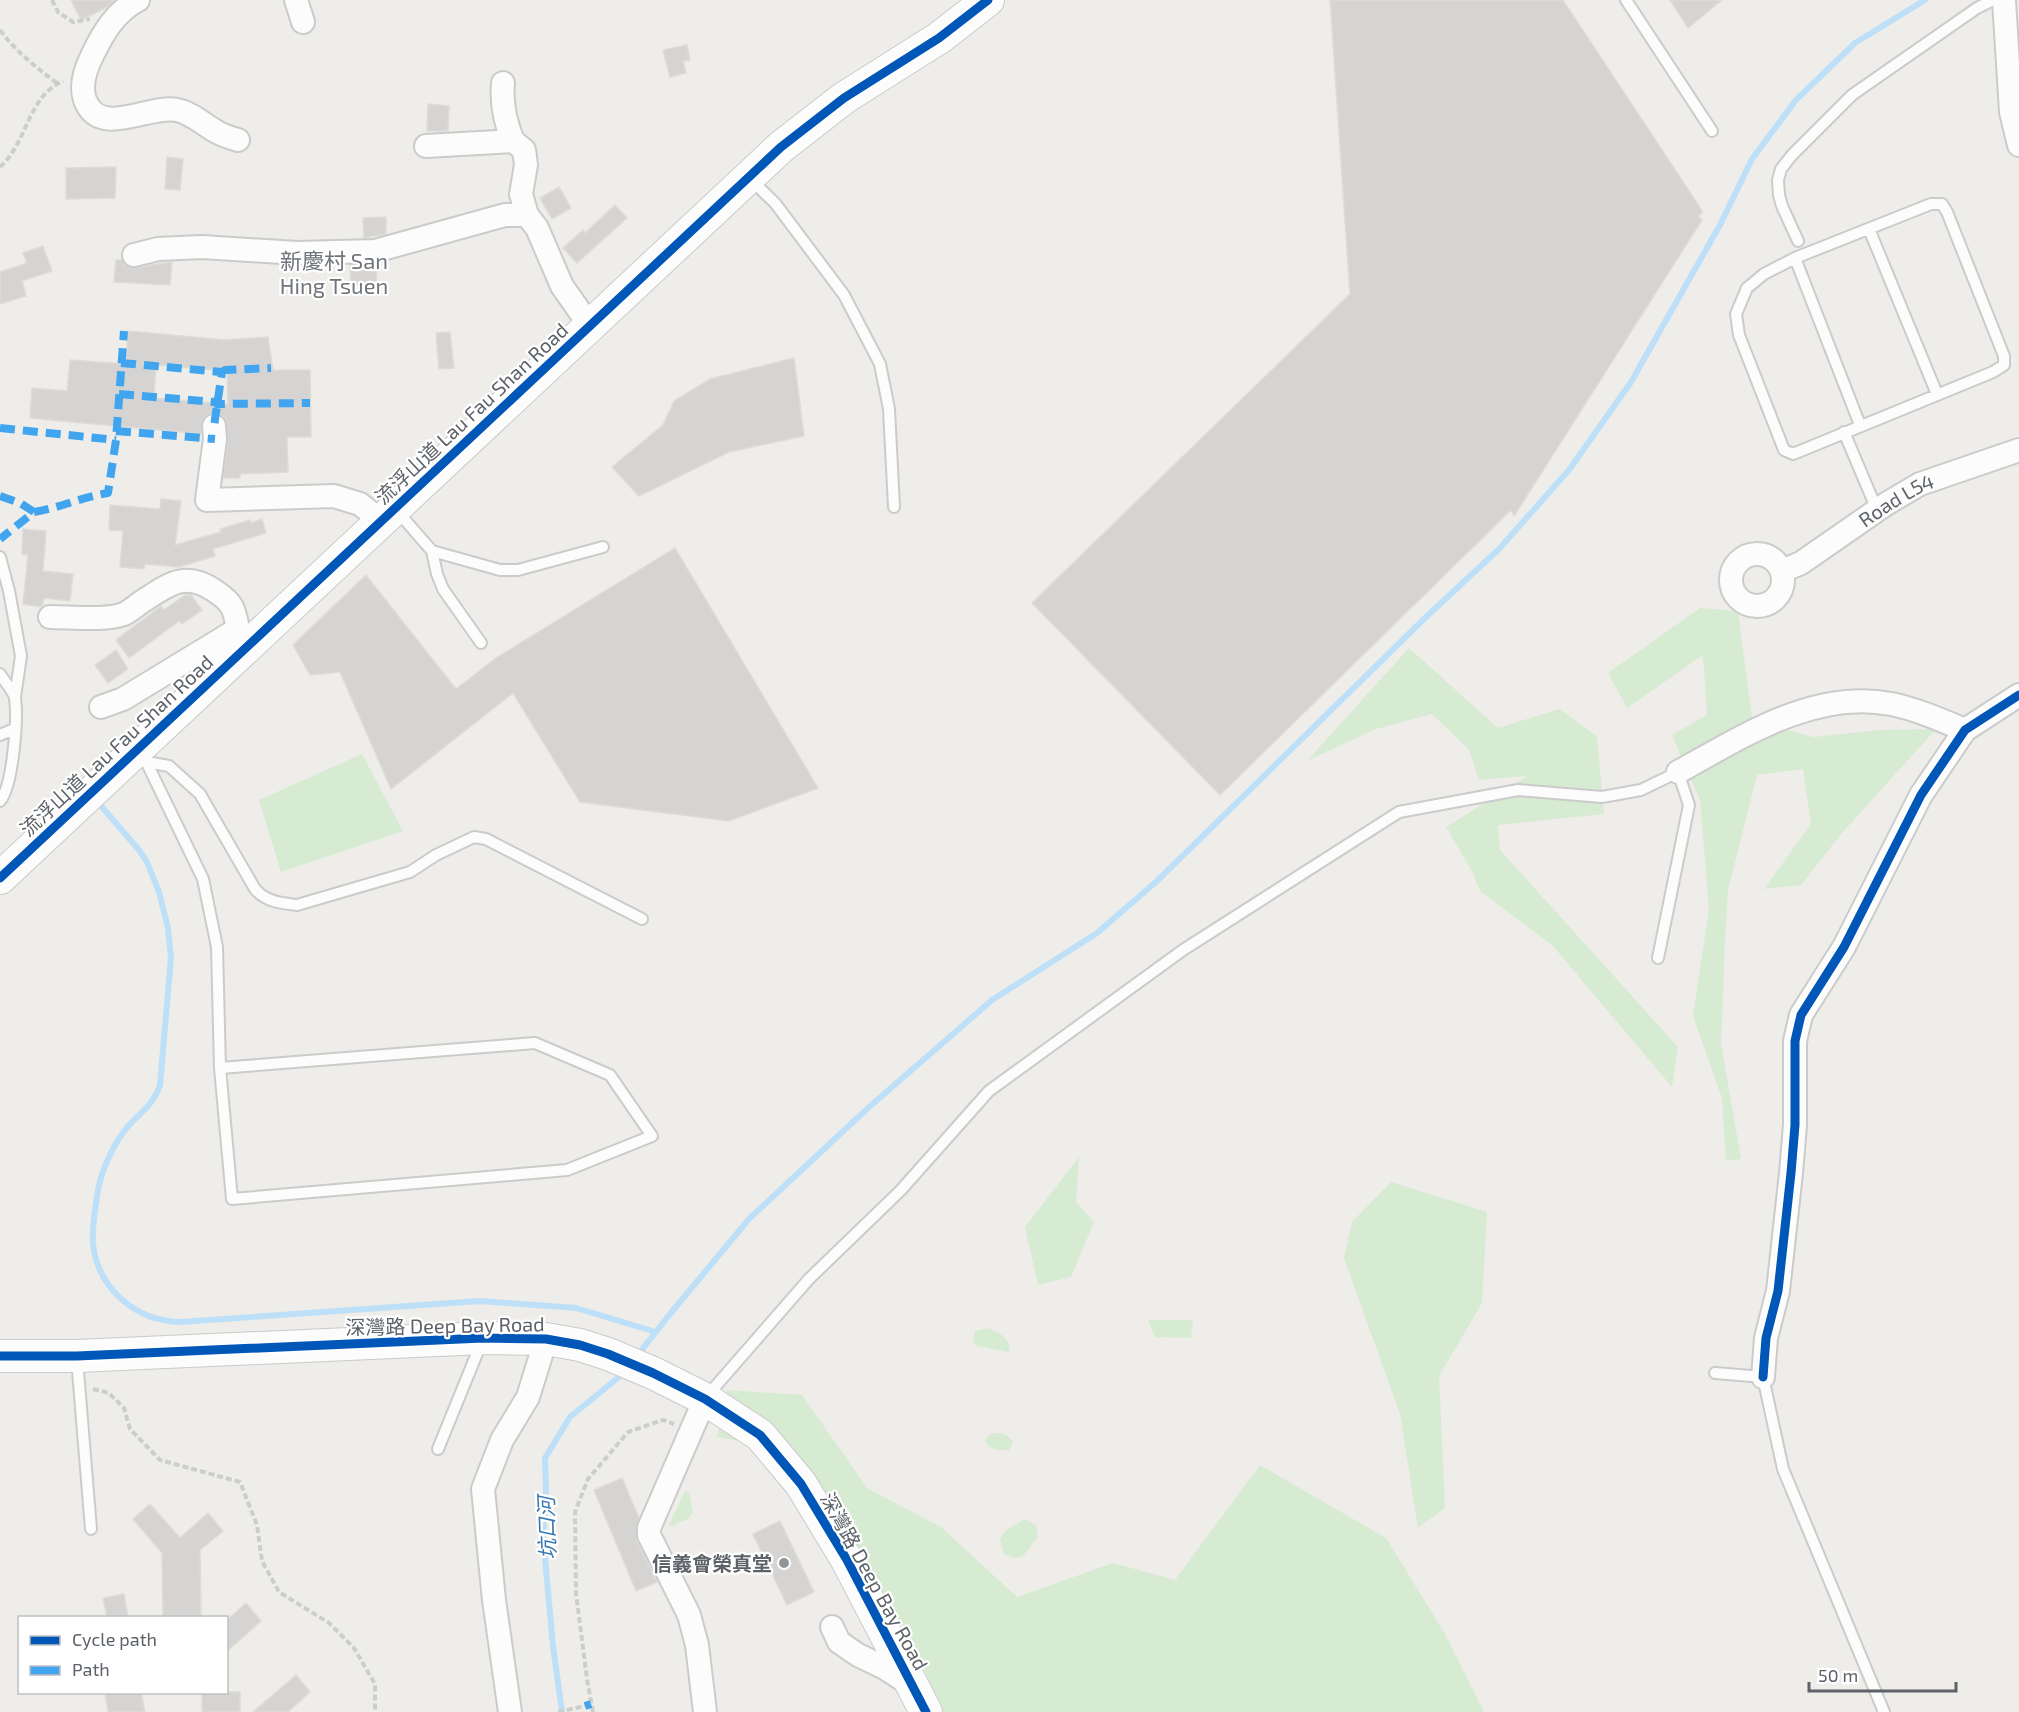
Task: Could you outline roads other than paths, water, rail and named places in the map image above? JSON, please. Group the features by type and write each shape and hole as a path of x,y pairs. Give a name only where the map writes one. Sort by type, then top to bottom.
{"street":[{"path":"296,0 303,22"},
{"name":"流浮山道 Lau Fau Shan Road","path":"0,878 143,755 244,636 388,515 782,147 826,110 939,38 988,0"},
{"path":"2004,0 2011,112 2019,145"},
{"path":"131,3 108,27 86,71 84,94 92,111 101,117 114,119 175,109 188,113 219,133 238,140"},
{"path":"503,82 506,122 513,141 524,150 526,165 521,194 527,215 537,228 562,286 590,326"},
{"path":"426,146 513,141"},
{"path":"134,255 158,249 202,247 297,253 375,251 505,215 527,215"},
{"path":"214,426 215,439 203,508 334,496 388,515"},
{"name":"Road L54","path":"1782,571 1801,563 1877,510 1920,484 2019,450"},
{"path":"50,617 105,617 124,614 159,591 182,580 190,580 208,587 230,601 244,636 123,699 101,707"},
{"path":"1763,1377 1766,1338 1778,1291 1791,1173 1795,1125 1796,1030 1808,1003 1844,947 1922,795 1965,730 2019,695"},
{"path":"1678,772 1760,727 1813,708 1846,701 1891,704 1935,717 1965,730"},
{"name":"深灣路 Deep Bay Road","path":"0,1356 77,1371 483,1338 546,1339 580,1345 608,1354 705,1399 760,1435 801,1484 847,1560 919,1699"},
{"path":"510,1712 494,1600 483,1489 502,1440 528,1397 546,1339"},
{"path":"705,1399 649,1528 650,1535 689,1615 697,1645 705,1712"},
{"path":"831,1627 839,1642 858,1655 885,1668 919,1699"}],"lane":[{"path":"1626,0 1712,131"},
{"path":"1798,242 1779,195 1778,180 1781,169 1792,155 1852,95 1977,8 1993,0"},
{"path":"748,178 775,203 844,295 880,363 889,409 894,507"},
{"path":"1931,204 1942,204 2004,356 2004,365 1993,372 1793,454 1784,450 1739,335 1736,314 1747,288 1764,274 1796,258 1931,204"},
{"path":"1869,229 1937,394"},
{"path":"1796,258 1860,425"},
{"path":"1844,432 1877,510"},
{"path":"388,515 432,551 500,570 518,570 603,547"},
{"path":"432,551 443,589 481,643"},
{"path":"0,557 21,656 15,697 11,774 5,795 0,801"},
{"path":"0,674 15,697"},
{"path":"0,735 14,729"},
{"path":"143,755 169,766 200,794 255,890 262,897 278,903 297,905 411,872 436,855 474,837 486,839 642,919"},
{"path":"143,755 203,879 217,947 220,1068 232,1199 567,1170 652,1136 610,1075 535,1043 220,1068"},
{"path":"705,1399 809,1279 901,1190 988,1091 1183,950 1399,812 1518,790 1602,796 1641,790 1678,772 1689,805 1658,958"},
{"path":"438,1449 483,1338"},
{"path":"77,1371 91,1529"},
{"path":"1715,1373 1763,1377 1783,1469 1884,1712"}],"waterway":[{"path":"637,1356 749,1219 868,1108 992,1000 1097,933 1157,881 1427,616 1499,549 1569,470 1631,382 1720,225 1752,159 1796,100 1855,43 1925,0"},
{"path":"102,807 147,862 159,892 168,928 171,958 160,1085 151,1102 127,1127 114,1147 103,1172 97,1197 93,1234 96,1260 111,1288 122,1300 149,1316 180,1322 480,1301 576,1308 656,1332"},
{"name":"坑口河","path":"562,1712 553,1646 543,1537 546,1491 545,1458 570,1417 625,1372"}],"place":[{"name":"信義會榮真堂","path":"784,1563"}],"district":[{"name":"新慶村 San Hing Tsuen","path":"334,272"}]}
